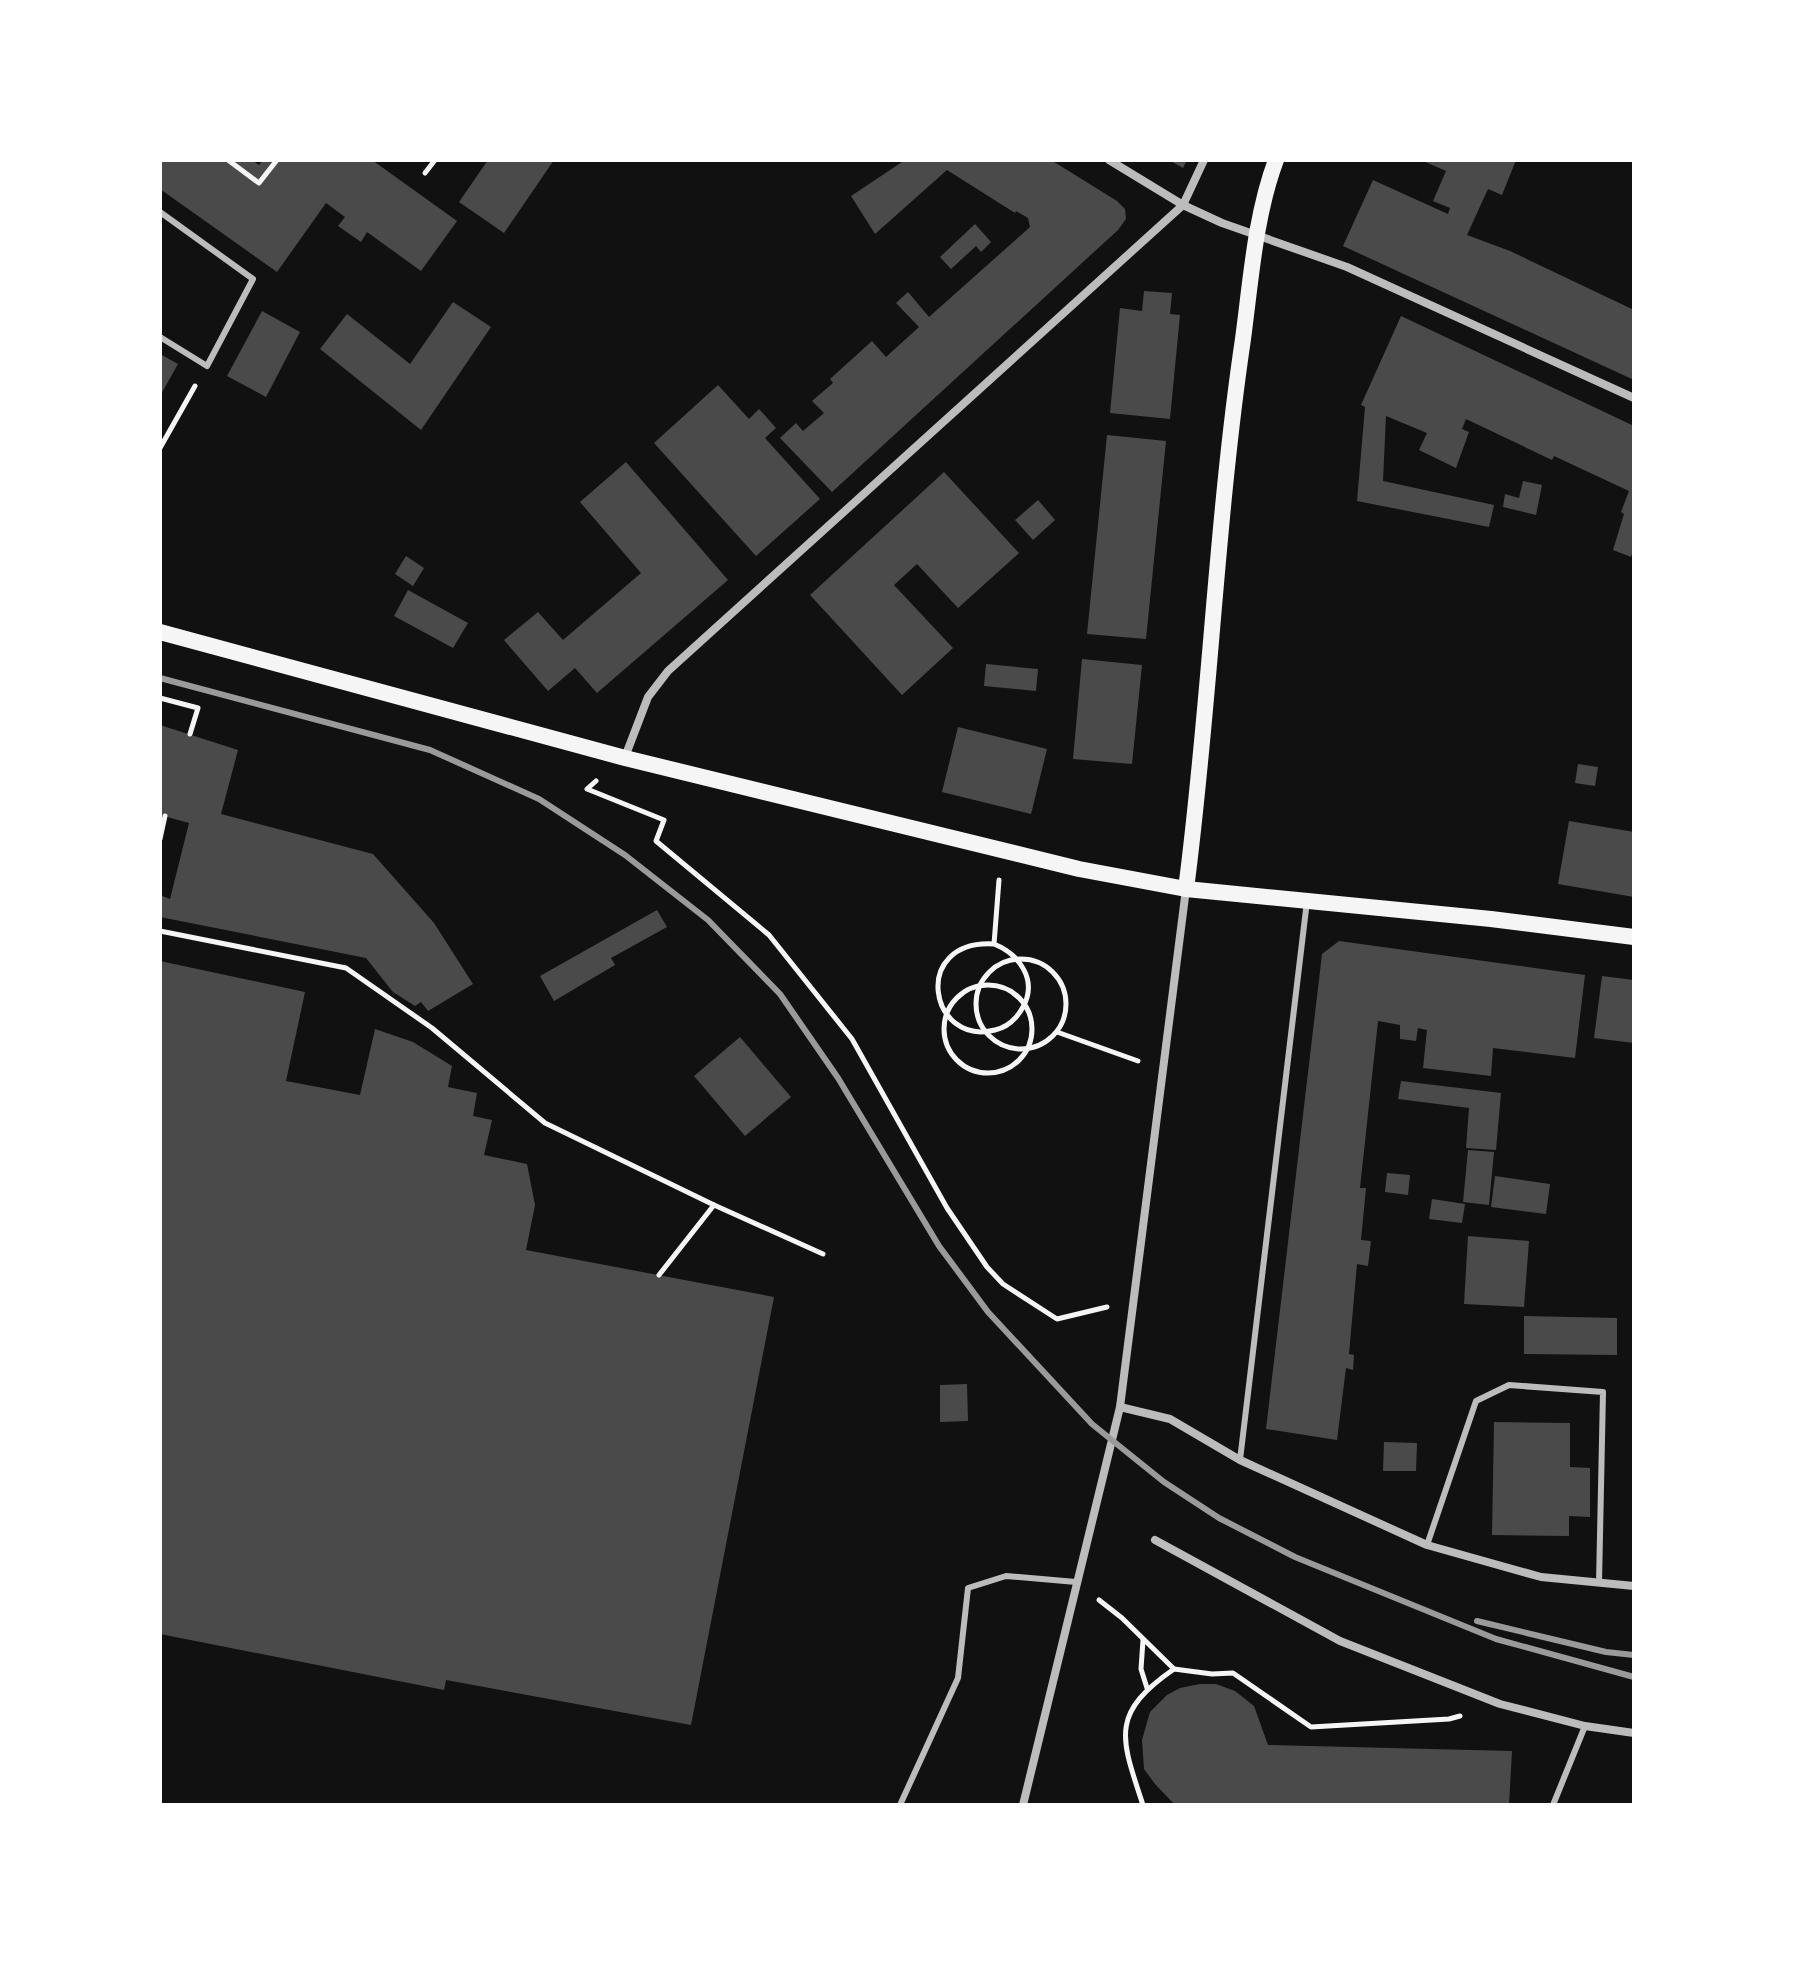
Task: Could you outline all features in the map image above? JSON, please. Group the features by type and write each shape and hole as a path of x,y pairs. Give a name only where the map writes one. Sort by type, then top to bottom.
{"main road":[{"path":"1186,889 1204,739 1229,434 1258,236 1276,160"},
{"path":"160,632 625,758 1079,869 1186,889 1634,937"}],"street":[{"path":"1109,160 1183,205 1258,236 1347,267 1634,398"},
{"path":"625,758 648,697 668,671 1183,205 1204,160"},
{"path":"1023,1805 1120,1407 1186,889"},
{"path":"1120,1407 1170,1419 1240,1460 1427,1545 1541,1577 1634,1586"},
{"path":"1155,1540 1340,1641 1500,1704 1585,1726 1634,1733"}],"lane":[{"path":"160,212 253,279 207,366 160,337"},
{"path":"1240,1460 1307,901"},
{"path":"1427,1545 1476,1401 1509,1385 1603,1392 1599,1583"},
{"path":"900,1805 958,1678 968,1588 1006,1576 1076,1582"},
{"path":"1553,1805 1585,1726"}],"path":[{"path":"228,160 259,183 277,160"},
{"path":"425,173 435,160"},
{"path":"160,448 207,366"},
{"path":"160,698 198,708 190,734"},
{"path":"625,758 587,789 664,820 656,841 769,935 852,1039 947,1208 987,1267 1003,1284 1057,1319 1135,1300"},
{"path":"160,839 165,816"},
{"path":"994,944 1002,851"},
{"path":"160,931 346,968 432,1028 545,1123 823,1254"},
{"path":"976,943 994,944 1018,958 1026,973 1028,988 1025,1004 1016,1019 1002,1028 986,1032 971,1031 957,1024 946,1013 939,997 938,979 946,961 959,949 976,943"},
{"path":"1018,958 1035,961 1050,969 1061,983 1067,999 1065,1017 1057,1032 1044,1044 1028,1049 998,1043 986,1032 978,1018 976,1002 979,986 988,972 1002,963 1018,958"},
{"path":"979,986 1005,988 1025,1004 1031,1019 1032,1034 1028,1049 1021,1060 997,1073 983,1074 970,1070 950,1053 945,1040 946,1013 959,995 979,986"},
{"path":"1057,1032 1161,1070"},
{"path":"659,1275 714,1205"},
{"path":"1076,1582 1122,1618 1174,1669 1212,1674 1233,1673 1311,1727 1449,1719 1500,1704"},
{"path":"1143,1639 1141,1669 1147,1688"},
{"path":"1143,1805 1124,1748 1128,1715 1147,1688 1174,1669"}],"building":[{"path":"160,160 252,160 259,165 263,160 372,160 457,221 421,271 367,232 361,242 338,226 345,217 326,203 277,272 160,189"},
{"path":"488,160 554,160 504,233 459,202"},
{"path":"905,160 1051,160 1117,201 1125,209 1126,219 1118,230 832,492 780,438 796,423 803,431 824,413 812,401 833,383 830,379 872,341 886,357 919,327 896,303 908,292 929,317 1030,227 1028,218 947,170 875,234 851,196"},
{"path":"1169,160 1187,160 1183,168"},
{"path":"1421,160 1516,160 1502,195 1488,189 1467,235 1510,251 1634,310 1634,380 1343,246 1373,180 1448,214 1450,208 1433,201 1446,171"},
{"path":"975,224 991,242 981,252 976,246 951,269 940,257"},
{"path":"1144,291 1172,293 1170,314 1180,315 1170,419 1110,413 1120,308 1142,311"},
{"path":"453,302 491,327 421,430 320,349 347,314 410,364"},
{"path":"262,311 300,332 266,397 227,376"},
{"path":"1401,316 1634,426 1634,547 1631,557 1613,550 1629,491 1554,456 1552,460 1466,419 1462,429 1469,432 1456,468 1419,450 1427,433 1386,416 1383,481 1494,505 1489,527 1357,501 1365,407 1361,405"},
{"path":"160,354 178,364 160,396"},
{"path":"718,385 749,419 759,409 776,428 765,438 820,499 756,556 654,443"},
{"path":"1107,435 1166,441 1146,639 1087,634"},
{"path":"626,462 728,580 597,693 575,668 548,691 504,640 538,612 563,640 641,573 580,502"},
{"path":"944,472 1019,553 958,608 917,564 894,585 953,648 902,695 810,595"},
{"path":"1523,481 1542,485 1536,515 1503,507 1505,494 1519,498"},
{"path":"1038,500 1055,520 1033,540 1015,520"},
{"path":"406,556 424,568 413,586 395,574"},
{"path":"408,590 468,623 453,648 394,616"},
{"path":"1082,659 1142,665 1132,764 1073,759"},
{"path":"986,664 1038,669 1036,691 984,686"},
{"path":"160,725 238,750 221,814 373,854 434,923 473,984 428,1011 421,1002 415,1006 393,992 366,958 160,917 160,895 170,899 189,823 160,815"},
{"path":"958,727 1047,749 1031,814 942,792"},
{"path":"1578,764 1598,767 1595,786 1575,783"},
{"path":"1569,821 1634,832 1634,897 1558,884"},
{"path":"657,910 667,927 611,958 615,965 554,1001 540,976"},
{"path":"1339,941 1585,975 1575,1058 1493,1048 1491,1076 1423,1068 1427,1030 1418,1028 1416,1041 1400,1039 1400,1025 1378,1021 1360,1188 1366,1188 1361,1240 1371,1241 1368,1266 1357,1264 1349,1354 1354,1355 1353,1370 1346,1368 1337,1440 1266,1429 1322,954"},
{"path":"160,961 305,992 286,1081 360,1095 375,1029 413,1042 452,1066 448,1087 477,1093 473,1116 492,1120 484,1155 527,1164 535,1205 526,1250 774,1297 691,1725 446,1680 444,1690 160,1634"},
{"path":"1602,976 1634,980 1634,1043 1594,1038"},
{"path":"740,1037 791,1097 745,1136 694,1076"},
{"path":"1401,1081 1501,1093 1496,1150 1466,1148 1469,1108 1398,1099"},
{"path":"1468,1150 1494,1152 1489,1205 1463,1202"},
{"path":"1387,1173 1410,1175 1408,1195 1385,1192"},
{"path":"1495,1176 1550,1184 1546,1214 1491,1207"},
{"path":"1432,1199 1465,1204 1462,1223 1429,1219"},
{"path":"1468,1236 1529,1241 1524,1307 1464,1304"},
{"path":"1524,1316 1617,1318 1617,1355 1524,1354"},
{"path":"967,1384 968,1421 940,1422 940,1385"},
{"path":"1494,1422 1570,1423 1570,1467 1590,1468 1590,1517 1569,1516 1569,1536 1492,1535"},
{"path":"1384,1442 1417,1443 1416,1471 1383,1471"},
{"path":"1216,1684 1235,1691 1254,1706 1268,1745 1512,1751 1509,1805 1175,1805 1144,1769 1142,1740 1150,1712 1167,1695 1180,1688"}],"railway":[{"path":"160,678 430,750 539,799 625,855 708,920 780,994 838,1078 939,1246 988,1312 1092,1424 1164,1482 1219,1518 1295,1557 1496,1639 1634,1677"},
{"path":"1477,1621 1606,1652 1634,1655"}]}
